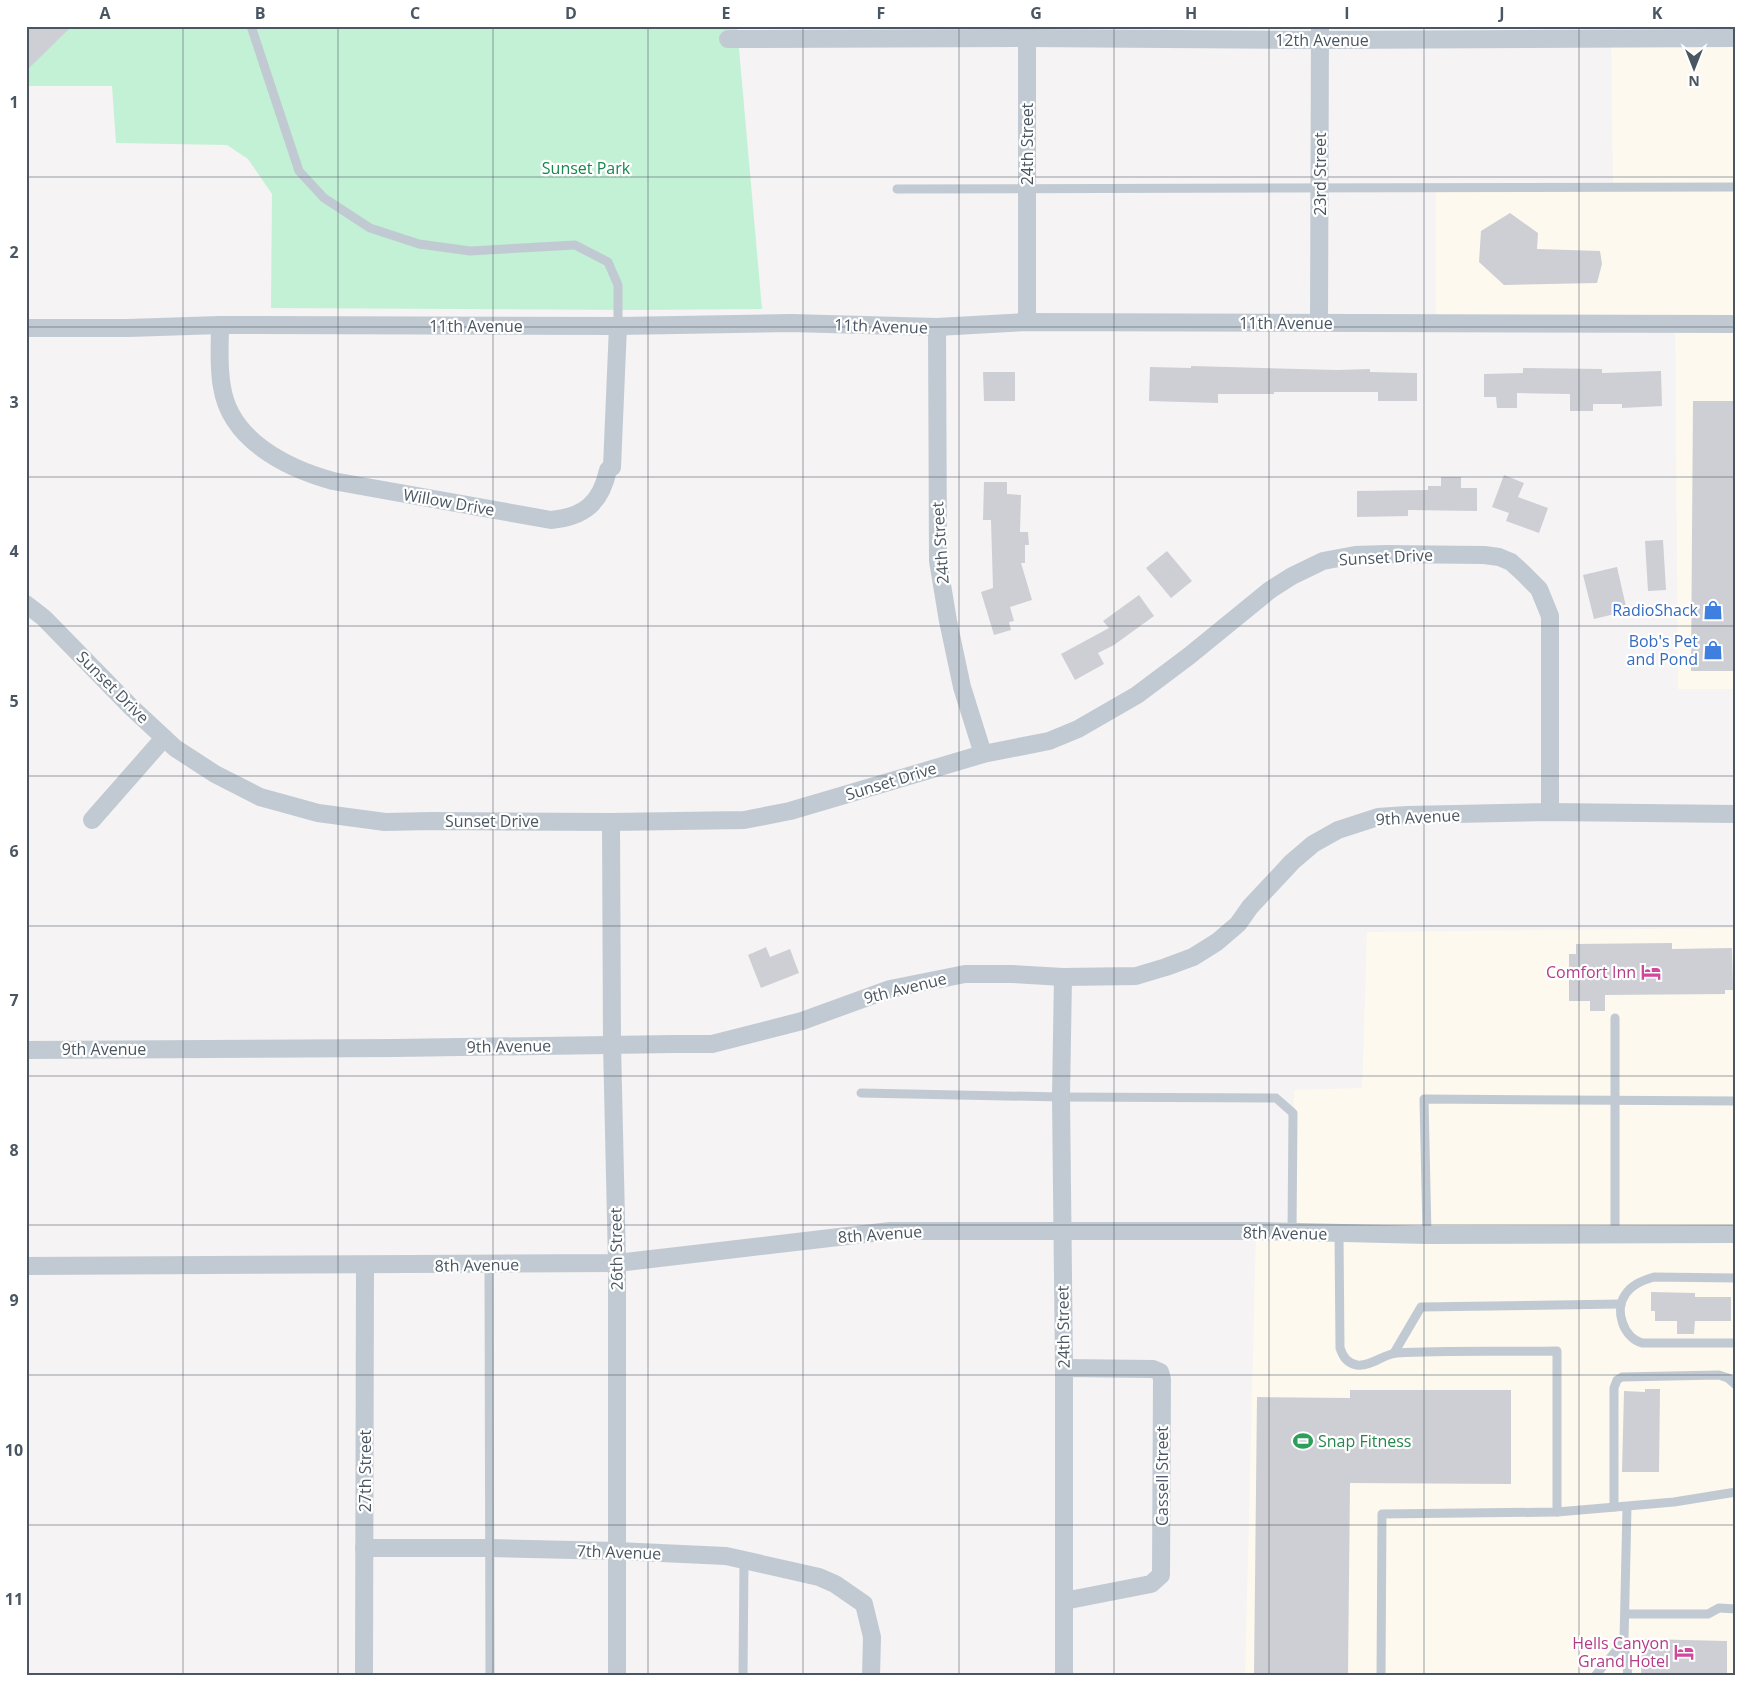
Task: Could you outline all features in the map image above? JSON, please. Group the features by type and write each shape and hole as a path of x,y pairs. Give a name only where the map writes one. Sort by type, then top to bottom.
{"street":[{"name":"12th Avenue","path":"728,39 1027,32 1736,38"},
{"name":"24th Street","path":"1027,32 1027,322"},
{"name":"23rd Street","path":"1320,323 1321,33"},
{"name":"11th Avenue","path":"26,328 128,328 220,325 618,326 791,323 937,327 1027,322 1736,324"},
{"name":"Willow Drive","path":"220,325 220,371 225,402 241,428 258,445 283,462 311,475 333,481 551,520 565,519 590,507 599,496 608,470 612,467 618,326"},
{"name":"24th Street","path":"937,327 938,561 962,687 983,754"},
{"name":"Sunset Drive","path":"26,604 44,618 131,707 175,748 215,774 260,797 318,813 384,822 431,820 612,822 744,820 790,811 983,754 1049,741 1078,728 1137,695 1189,656 1270,590 1292,576 1323,561 1386,554 1484,555 1498,557 1510,562 1524,574 1539,589 1550,616 1550,812"},
{"path":"92,820 164,738"},
{"name":"9th Avenue","path":"26,1050 712,1044 802,1020 890,989 928,980 965,974 1063,977 1136,976 1192,957 1217,942 1238,924 1268,887 1313,844 1351,824 1378,817 1550,812 1736,814"},
{"name":"26th Street","path":"612,822 612,1044 617,1263 617,1676"},
{"name":"24th Street","path":"1063,977 1061,1096 1064,1368 1064,1676"},
{"name":"8th Avenue","path":"26,1266 366,1266 617,1263 890,1231 1426,1235 1736,1234"},
{"name":"27th Street","path":"364,1676 366,1266"},
{"name":"Cassell Street","path":"1064,1368 1153,1369 1160,1372 1162,1379 1161,1575 1151,1584 1064,1601"},
{"name":"7th Avenue","path":"364,1548 490,1548 726,1556 819,1577 843,1588 864,1604 872,1637 871,1676"}],"lane":[{"path":"251,26 299,172 324,198 370,228 419,244 470,251 575,245 608,262 618,284 618,326"},
{"path":"898,189 1736,188"},
{"path":"1614,1234 1615,1018"},
{"path":"861,1093 1276,1098 1293,1113 1292,1233"},
{"path":"1426,1235 1424,1099 1736,1101"},
{"path":"1339,1234 1340,1348 1342,1356 1348,1362 1358,1366 1394,1354 1557,1351 1556,1512"},
{"path":"489,1265 490,1676"},
{"path":"1736,1278 1647,1279 1638,1283 1626,1293 1621,1304 1624,1328 1634,1341 1642,1343 1736,1343"},
{"path":"1394,1354 1420,1307 1621,1304"},
{"path":"1614,1507 1615,1383 1619,1378 1720,1375 1728,1378 1736,1385"},
{"path":"1381,1676 1382,1514 1556,1512 1674,1502 1736,1492"},
{"path":"1627,1507 1624,1641 1628,1676"},
{"path":"743,1676 744,1560"},
{"path":"1626,1614 1708,1614 1719,1608 1736,1608"},
{"path":"1595,1676 1624,1641"}],"shaded area":[{"path":"1687,26 1736,26 1736,689 1678,689 1675,323 1436,323 1436,187 1613,187 1611,38 1687,37"},
{"path":"1736,928 1736,1676 1245,1676 1256,1231 1292,1232 1294,1090 1362,1088 1367,932"}],"green space":[{"name":"Sunset Park","path":"26,26 737,26 762,309 271,308 272,194 248,159 227,145 116,143 112,86 26,86"}],"building":[{"path":"26,26 72,26 26,71"},
{"path":"1510,213 1538,233 1537,249 1600,251 1602,264 1597,283 1504,285 1479,262 1481,231"},
{"path":"1191,366 1337,370 1370,369 1370,372 1417,373 1417,401 1378,401 1378,392 1274,392 1274,394 1218,394 1218,403 1149,401 1150,367 1191,368"},
{"path":"1523,368 1602,369 1602,373 1661,371 1662,406 1622,408 1622,404 1593,404 1593,411 1570,411 1570,394 1517,393 1517,408 1497,408 1496,397 1484,397 1484,374 1523,373"},
{"path":"983,372 1015,372 1015,401 984,401"},
{"path":"1693,401 1736,401 1736,671 1691,671"},
{"path":"1504,475 1524,483 1518,497 1548,508 1539,533 1506,521 1509,513 1492,507"},
{"path":"1441,477 1461,477 1461,488 1477,488 1477,511 1408,510 1408,516 1357,517 1357,491 1428,490 1428,486 1441,486"},
{"path":"984,482 1007,482 1007,494 1021,495 1020,532 1028,532 1029,545 1025,545 1025,563 1021,563 1032,600 1010,607 1014,621 1009,622 1011,630 994,635 981,592 993,588 991,520 983,520"},
{"path":"1663,540 1666,590 1648,591 1645,541"},
{"path":"1167,551 1192,581 1171,598 1146,568"},
{"path":"1617,567 1627,611 1594,619 1583,575"},
{"path":"1139,595 1154,616 1114,645 1098,653 1104,664 1075,680 1061,654 1109,628 1103,621"},
{"name":"Comfort Inn","path":"1672,943 1672,949 1732,948 1733,990 1725,990 1725,994 1605,995 1605,1011 1590,1011 1590,1001 1569,1001 1569,954 1576,954 1576,944"},
{"path":"766,947 770,957 790,949 799,973 761,988 748,955"},
{"path":"1651,1292 1695,1293 1695,1297 1731,1297 1731,1321 1695,1321 1694,1334 1677,1334 1677,1321 1655,1321 1655,1311 1651,1311"},
{"path":"1645,1389 1660,1389 1659,1472 1622,1472 1624,1391 1645,1392"},
{"path":"1350,1390 1511,1390 1511,1484 1350,1483 1348,1675 1254,1675 1257,1397 1350,1398"},
{"name":"Hells Canyon Grand Hotel","path":"1642,1639 1727,1641 1727,1676 1641,1676"}],"place":[{"name":"RadioShack","path":"1713,610"},
{"name":"Bob's Pet and Pond","path":"1713,650"},
{"name":"Comfort Inn","path":"1651,972"},
{"name":"Snap Fitness","path":"1303,1441"},
{"name":"Hells Canyon Grand Hotel","path":"1684,1652"}]}
